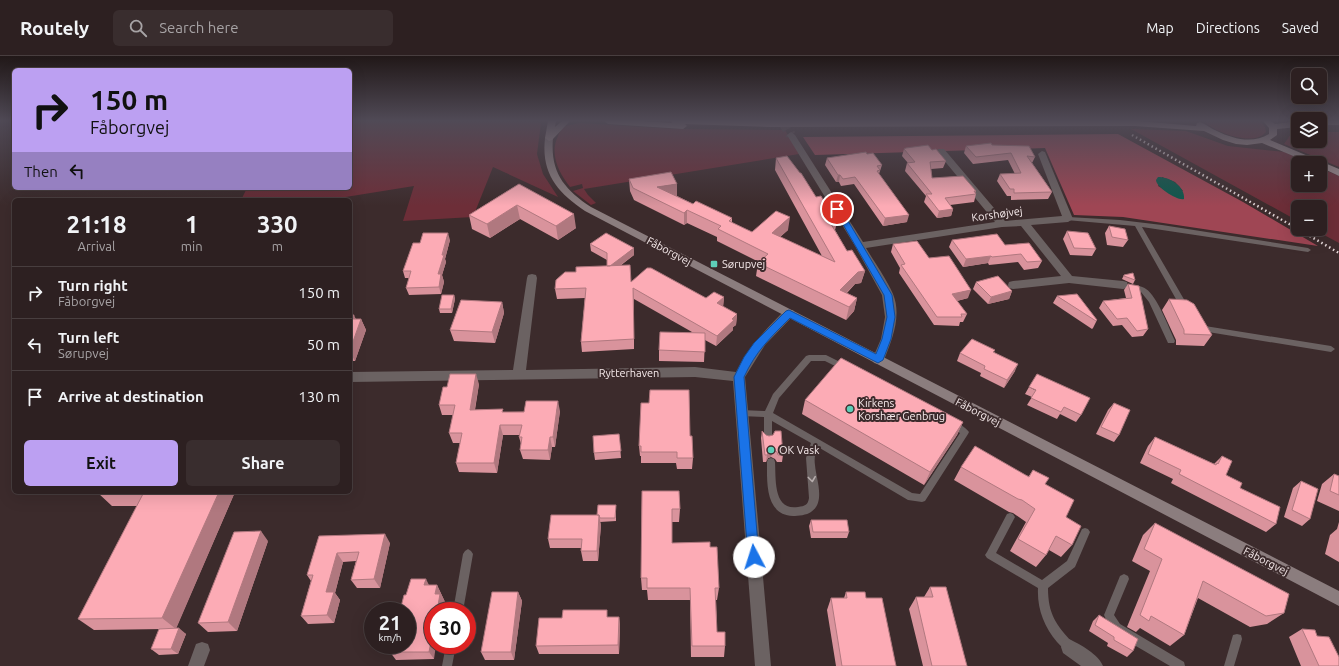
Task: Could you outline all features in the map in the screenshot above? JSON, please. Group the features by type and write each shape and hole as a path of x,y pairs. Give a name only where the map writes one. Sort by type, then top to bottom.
{"main road":[{"path":"1285,149 1302,156"},
{"path":"1327,167 1339,173"}],"street":[{"name":"Fåborgvej","path":"548,149 548,157 552,172 559,184 576,201 588,209 1339,600"},
{"path":"800,149 860,246 888,295 891,317 886,339 878,360"},
{"path":"941,151 1002,224"},
{"path":"1042,154 1068,219"},
{"name":"Korshøjvej","path":"860,246 1002,224 1068,219"},
{"path":"1023,222 1069,279"},
{"path":"519,374 532,278"},
{"path":"1012,285 1069,279 1123,285"},
{"path":"763,666 739,377 747,360 757,345 789,313"},
{"name":"Rytterhaven","path":"352,377 695,372 739,377"},
{"path":"1069,647 1095,666"},
{"path":"196,666 202,650"}],"lane":[{"path":"1068,219 1138,224 1308,250"},
{"path":"1138,224 1184,307 1194,316 1202,328 1331,349"},
{"path":"1123,285 1143,290 1152,301 1172,342"},
{"path":"768,438 768,414 776,396 809,358 826,358 854,373"},
{"path":"741,413 768,414 911,497 922,498 965,432 944,421"},
{"path":"771,462 775,501 780,508 786,511 805,511 811,508 815,501 810,458 816,441"},
{"path":"1010,516 990,555 1043,586"},
{"path":"1069,647 1050,625 1042,598 1043,586 1071,564 1085,532"},
{"path":"460,602 468,554"},
{"path":"1124,579 1109,615 1116,628 1180,666"},
{"path":"1228,666 1237,640"},
{"path":"447,666 449,654"}],"shaded area":[{"path":"352,149 538,149 537,154 543,174 558,197 493,167 473,217 403,221 414,186 339,198 242,198 246,190 352,190"},
{"path":"796,149 799,154 584,189 596,203 591,205 573,191 583,188 582,184 570,187 562,176 556,163 555,150"},
{"path":"811,149 997,149 815,155"},
{"path":"1046,149 1146,149 1291,230 1291,236 1301,236 1318,246 1123,217 1074,215","holes":["1162,177 1175,182 1183,191 1165,190 1158,186"]},
{"path":"1168,149 1261,149 1285,152 1294,156 1291,156 1291,192 1327,192 1327,171 1339,176 1339,243 1326,236 1327,200 1291,200 1291,217"},
{"path":"1297,149 1339,149 1339,167 1327,162 1327,156 1313,156"},
{"path":"1158,177 1163,177 1176,183 1184,194 1184,199 1172,196 1163,190 1157,183 1156,180"}],"building":[{"path":"904,149 936,149 946,161 930,162 932,178 963,176 976,191 974,191 976,194 945,198 953,209 939,211 926,194 932,194 907,163 915,162"},
{"path":"969,149 1031,149 1035,157 1027,156 1052,192 1014,193 1014,189 1010,189 1000,174 1021,173 1011,153 976,157"},
{"path":"866,152 867,154 873,153 882,165 877,166 880,170 877,171 909,215 885,218 855,177 843,179 840,175 838,175 827,158"},
{"path":"787,156 801,173 816,197 821,196 837,223 831,224 847,251 852,250 865,271 858,272 840,290 857,298 849,307 758,263 768,254 718,229 721,226 687,210 684,213 633,188 629,179 671,172 677,184 657,187 693,204 696,201 732,218 729,221 752,232 776,211 790,217 772,233 835,262 776,158"},
{"path":"519,184 574,214 556,226 517,205 487,224 469,215"},
{"path":"1109,226 1125,229 1128,240 1112,237"},
{"path":"1067,231 1088,233 1096,249 1074,248"},
{"path":"423,233 448,233 442,255 444,255 438,274 441,274 439,287 406,288 411,271 403,271 413,243 420,243"},
{"path":"606,233 634,248 610,266 607,266 607,253 590,244"},
{"path":"997,234 1005,245 1029,243 1042,261 1027,262 1021,254 966,259 952,240"},
{"path":"917,241 929,258 949,256 971,290 952,294 967,314 961,314 962,317 937,317 901,265 905,264 893,244"},
{"path":"630,265 631,282 647,268 651,268 706,298 714,292 724,297 717,303 737,314 732,319 734,320 717,336 633,288 634,339 581,342 586,288 555,289 556,280 565,272 576,272 576,267"},
{"path":"1133,273 1135,280 1124,276 1124,275"},
{"path":"998,276 1012,291 991,297 976,282"},
{"path":"1128,284 1139,286 1148,329 1137,331 1127,318 1117,319 1103,301 1132,298"},
{"path":"1077,294 1097,320 1096,321 1057,296"},
{"path":"442,295 454,295 451,309 439,309"},
{"path":"1169,299 1187,300 1194,304 1212,335 1184,334 1184,330"},
{"path":"461,300 502,302 492,332 450,330"},
{"path":"352,319 361,319 352,344"},
{"path":"660,332 705,333 705,352 659,350"},
{"path":"972,339 995,350 993,352 1018,364 1007,380 984,369 985,366 960,353"},
{"path":"841,358 963,422 930,472 805,400"},
{"path":"450,374 476,374 470,410 503,409 502,412 524,412 526,401 558,401 553,437 550,437 548,450 520,450 522,437 519,437 522,425 500,425 494,463 456,463 462,433 449,433 455,405 439,405 443,387 447,387"},
{"path":"1037,374 1090,398 1081,415 1064,407 1061,412 1031,398 1036,390 1029,387"},
{"path":"650,390 689,390 690,436 692,436 693,458 677,458 677,452 641,452 641,446 639,446 641,403 649,403"},
{"path":"1114,403 1130,410 1119,435 1101,427"},
{"path":"762,431 769,436 773,435 775,431 781,431 783,455 778,455 777,452 773,450 769,451 767,455 765,455"},
{"path":"619,434 621,451 594,453 593,436"},
{"path":"1155,437 1216,465 1222,456 1232,461 1226,475 1242,483 1240,488 1280,507 1276,524 1179,474 1181,470 1148,454"},
{"path":"975,446 1029,477 1033,470 1049,478 1045,484 1074,500 1066,517 1081,526 1072,545 1056,536 1046,555 1018,539 1035,509 1022,500 961,467"},
{"path":"1334,474 1339,476 1339,495 1330,491"},
{"path":"1301,481 1318,489 1310,519 1292,510"},
{"path":"642,491 679,491 680,509 672,509 672,543 710,542 710,547 717,547 719,588 715,588 717,632 725,632 725,646 692,646 690,588 647,588 647,578 641,578"},
{"path":"143,494 218,494 162,618 78,619"},
{"path":"598,505 616,505 615,518 600,518 599,515 597,515"},
{"path":"551,515 599,515 597,551 581,551 582,539 548,539"},
{"path":"811,520 847,520 849,532 813,532"},
{"path":"1155,523 1289,594 1284,613 1266,616 1203,581 1184,635 1151,616 1149,621 1140,615 1162,559 1144,549"},
{"path":"261,531 228,622 198,623 234,532"},
{"path":"385,534 374,579 351,580 359,552 337,553 326,592 334,592 327,615 301,616 313,575 307,575 319,536"},
{"path":"411,579 426,579 424,585 437,585 435,594 440,594 439,602 424,602 424,652 416,652 416,602 402,602 404,595 406,595"},
{"path":"930,587 946,587 967,666 932,666 916,597 933,597"},
{"path":"492,592 518,592 511,652 481,652"},
{"path":"846,592 865,592 866,598 882,598 896,666 842,666 831,598 847,598"},
{"path":"563,610 607,610 607,617 619,617 618,645 536,646 539,618 562,618"},
{"path":"1099,615 1138,639 1133,651 1114,640 1114,637 1095,625"},
{"path":"179,628 171,649 151,649 159,629"},
{"path":"1302,629 1315,630 1317,636 1329,637 1339,657 1339,666 1319,666"}],"railway":[{"path":"1158,149 1339,253"}],"place":[{"name":"Sørupvej","path":"714,264"},
{"name":"Kirkens Korshær Genbrug","path":"850,409"},
{"name":"OK Vask","path":"771,450"}],"route":[{"path":"754,557 739,377 747,360 757,345 789,313 878,360 886,339 891,317 888,295 837,209"}]}
